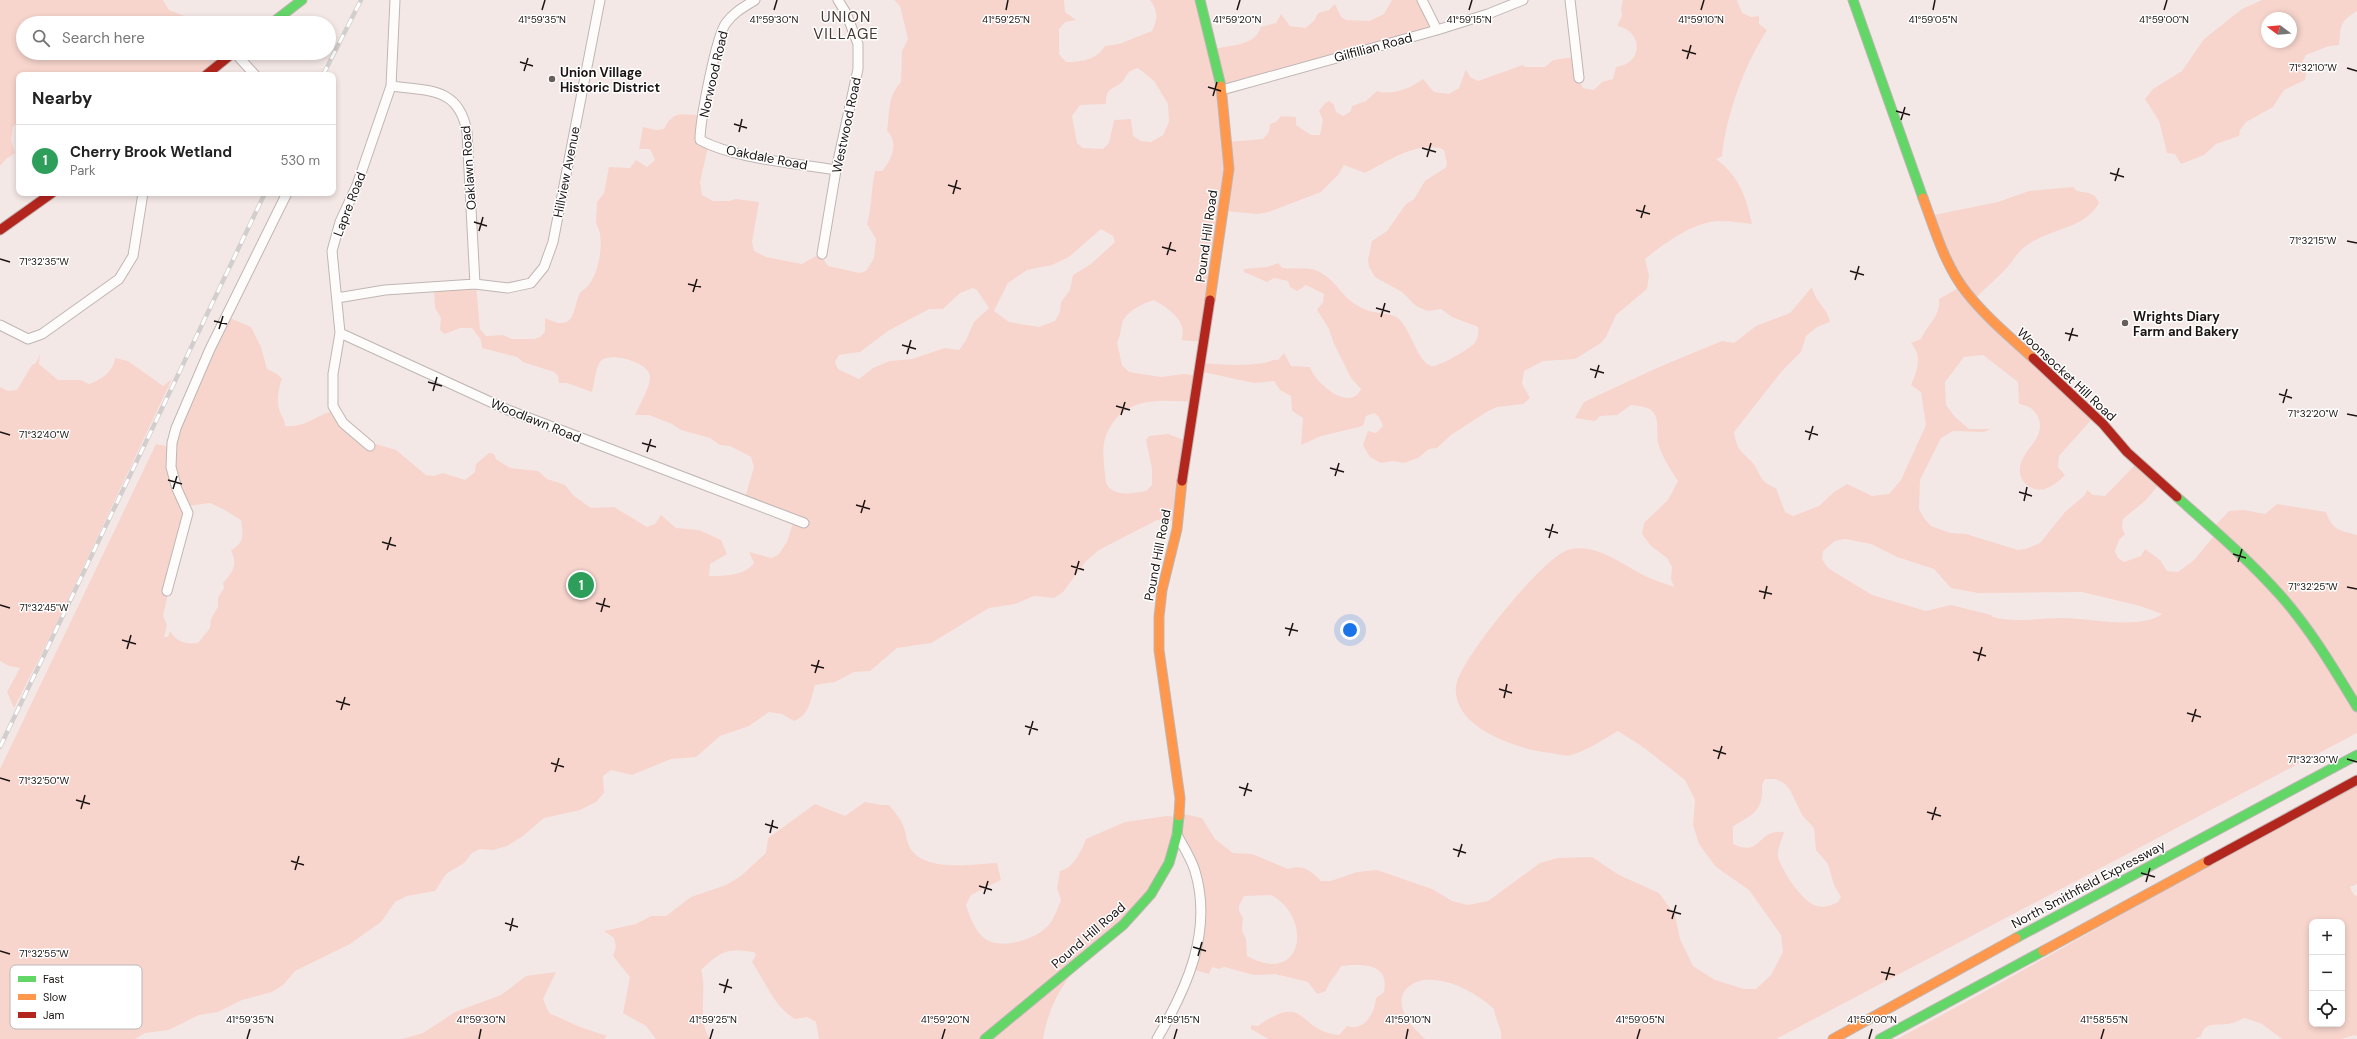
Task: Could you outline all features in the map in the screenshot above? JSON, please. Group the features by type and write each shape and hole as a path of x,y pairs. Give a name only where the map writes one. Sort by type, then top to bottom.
{"main road":[{"path":"281,16 302,0"},
{"name":"Pound Hill Road","path":"985,1039 1123,925 1151,894 1169,863 1177,835 1180,798 1159,650 1159,617 1162,590 1177,529 1186,448 1221,233 1229,170 1222,90 1200,0"},
{"name":"Woonsocket Hill Road","path":"1853,0 1941,248 1966,292 1996,325 2103,424 2127,452 2253,567 2282,597 2316,640 2357,707"},
{"path":"210,72 225,60"},
{"path":"0,230 48,196"},
{"name":"North Smithfield Expressway","path":"1833,1039 2050,919 2357,755"},
{"path":"1880,1039 2357,780"}],"street":[{"name":"Lapre Road","path":"370,446 343,423 333,406 333,374 340,334 332,250 340,222 357,185 391,86 395,0"},
{"name":"Hillview Avenue","path":"476,284 508,288 531,283 544,267 553,242 600,0"},
{"name":"Norwood Road","path":"700,140 707,97 725,24 735,12 755,0"},
{"name":"Westwood Road","path":"822,254 836,170 858,69 858,44 846,13 838,0"},
{"path":"1422,0 1437,30"},
{"name":"Gilfillian Road","path":"1222,90 1437,30 1488,14 1523,0"},
{"path":"1570,0 1579,78"},
{"path":"241,60 252,72"},
{"name":"Oaklawn Road","path":"391,86 438,93 453,100 464,115 468,132 476,284"},
{"name":"Oakdale Road","path":"700,140 709,145 739,154 836,170"},
{"path":"0,324 28,339 42,334 119,280 133,256 143,196"},
{"path":"167,591 188,513 177,489 171,467 172,443 176,428 210,349 286,196"},
{"path":"337,298 385,290 476,284"},
{"name":"Woodlawn Road","path":"340,334 508,410 738,496 804,523"},
{"path":"1157,1039 1182,993 1199,941 1202,921 1199,890 1194,870 1177,835"}],"shaded area":[{"path":"0,0 163,0 169,10 184,16 16,16 16,60 219,60 222,64 214,72 16,72 16,124 13,126 11,140 15,153 6,159 0,166"},
{"path":"894,0 1064,0 1065,12 1076,20 1065,22 1059,29 1059,54 1066,62 1088,59 1101,51 1105,46 1119,44 1152,31 1156,19 1156,11 1150,0 1200,0 1214,49 1242,44 1254,38 1261,27 1276,23 1281,14 1290,26 1305,28 1314,21 1318,13 1329,10 1335,4 1341,17 1346,20 1369,21 1384,14 1392,0 1421,0 1435,27 1222,89 1227,142 1263,139 1269,132 1270,124 1276,122 1281,116 1296,117 1296,125 1311,135 1320,135 1323,120 1319,111 1325,103 1329,101 1334,105 1336,112 1343,116 1351,111 1352,106 1366,101 1377,91 1395,92 1407,88 1423,79 1434,92 1449,94 1459,88 1466,69 1470,77 1478,81 1523,65 1525,67 1545,67 1553,60 1574,57 1578,78 1583,88 1594,90 1602,82 1613,79 1616,67 1625,65 1635,54 1637,47 1636,40 1626,29 1617,26 1622,16 1621,9 1623,0 1737,0 1742,13 1751,17 1759,16 1759,24 1767,30 1744,74 1732,106 1724,139 1723,156 1716,159 1730,172 1740,187 1747,204 1752,224 1725,221 1711,222 1680,234 1645,259 1649,275 1647,289 1616,315 1606,337 1601,343 1575,359 1543,361 1524,371 1522,384 1530,398 1523,404 1497,407 1488,411 1451,435 1437,448 1429,449 1418,458 1404,463 1393,461 1381,463 1370,457 1363,445 1368,431 1376,433 1383,426 1379,417 1374,413 1366,416 1363,426 1321,436 1301,445 1303,418 1292,411 1291,396 1280,390 1274,381 1254,383 1203,372 1203,363 1234,365 1266,363 1278,360 1284,353 1291,366 1310,367 1313,374 1319,381 1333,393 1341,397 1349,398 1356,396 1361,389 1351,378 1334,344 1329,329 1317,310 1323,302 1324,294 1306,285 1297,291 1290,287 1288,281 1274,278 1267,282 1244,272 1244,269 1267,267 1278,263 1282,268 1318,271 1333,282 1351,301 1357,305 1368,311 1392,315 1399,319 1407,330 1422,358 1431,366 1440,364 1460,354 1474,344 1478,336 1478,327 1452,317 1441,309 1428,311 1416,306 1402,292 1375,277 1369,267 1368,260 1372,241 1387,231 1406,204 1414,199 1425,181 1445,168 1447,164 1444,150 1435,147 1425,147 1414,150 1393,158 1365,173 1344,165 1338,175 1321,192 1269,212 1258,214 1223,211 1205,342 1181,340 1183,333 1182,327 1176,316 1154,300 1145,303 1127,316 1122,324 1117,342 1122,365 1129,372 1161,377 1184,374 1200,376 1196,402 1150,402 1129,408 1112,424 1105,438 1103,448 1106,483 1109,488 1118,493 1129,493 1146,491 1152,485 1152,469 1146,440 1149,436 1168,434 1187,441 1179,521 1157,520 1099,550 1086,561 1063,592 1054,598 1034,596 1015,604 989,608 931,643 897,648 870,671 854,672 835,682 815,685 809,706 799,719 794,721 782,714 769,712 749,726 720,736 696,757 671,759 632,775 611,770 603,776 604,793 596,802 580,810 544,818 523,836 507,846 493,850 480,849 472,853 464,863 446,874 435,891 407,896 395,902 381,922 350,944 295,971 283,985 272,992 242,1000 218,1012 199,1015 169,1030 145,1033 135,1039 0,1039 0,769 156,444 175,448 185,416 230,318 251,327 261,347 267,369 277,374 282,379 279,387 278,401 279,410 285,426 299,425 334,411 362,440 396,450 426,475 434,476 443,473 465,480 475,472 476,464 489,453 494,454 496,459 510,468 538,471 547,479 565,485 574,496 591,508 614,507 647,527 655,524 661,515 676,528 699,530 721,540 727,554 710,564 709,576 721,576 745,571 754,563 749,552 771,558 778,555 787,542 794,520 745,498 754,467 751,457 730,446 720,445 710,438 681,430 672,424 649,415 635,415 646,392 650,378 649,372 638,363 613,357 602,360 598,366 592,392 567,383 559,383 558,376 554,372 523,362 517,357 482,348 481,340 472,328 460,328 445,334 440,330 441,318 435,308 434,289 476,285 480,329 486,336 503,335 512,339 534,339 540,337 545,332 545,318 559,323 568,321 573,315 580,293 591,281 598,265 601,246 599,230 596,224 597,202 604,193 609,167 630,168 636,160 647,167 655,160 650,149 639,149 643,127 656,130 664,129 671,118 679,114 700,115 699,133 708,147 700,182 702,195 713,201 729,201 736,199 759,202 752,242 754,251 766,257 802,264 820,254 828,266 860,273 866,271 874,258 876,239 867,224 875,171 882,171 886,167 893,151 893,140 887,131 890,105 893,93 901,82 902,51 908,39 900,6","holes":["1138,68 1154,81 1168,104 1169,122 1163,135 1151,142 1141,141 1133,136 1131,119 1114,120 1109,143 1103,149 1083,148 1077,143 1072,116 1080,105 1106,104 1108,92 1122,82 1130,71","1101,229 1113,236 1115,242 1091,264 1073,275 1070,290 1061,302 1060,312 1055,321 1039,327 1009,322 994,311 1008,283 1027,270 1052,265 1069,257","973,288 977,290 989,308 974,322 966,340 959,350 945,348 912,359 890,361 873,368 859,379 838,369 835,362 839,355 860,352 888,331 929,309 943,309 960,293","210,503 241,520 242,538 239,544 231,550 234,560 232,572 223,583 224,588 218,598 218,607 211,619 210,628 198,643 186,643 176,638 170,631 168,637 164,637 167,625 163,616 188,506"]},
{"path":"2262,0 2357,0 2357,11 2347,18 2342,25 2339,45 2329,46 2306,55 2302,62 2306,74 2305,80 2284,90 2273,107 2246,122 2240,130 2239,136 2216,144 2204,155 2181,164 2175,154 2167,153 2159,121 2145,99 2153,89 2182,71 2204,39 2242,9"},
{"path":"2073,187 2077,191 2093,195 2099,203 2084,219 2066,228 2045,235 2023,248 2010,265 1973,301 2093,418 2059,456 2058,467 2065,475 2048,488 2041,490 2033,488 2025,484 2023,481 2020,473 2020,465 2039,432 2040,425 2038,417 2030,408 2019,404 2018,382 1983,355 1964,357 1945,382 1946,405 1955,417 1969,429 1990,429 1984,432 1953,431 1941,438 1920,480 1919,509 1924,518 1931,526 1950,533 1966,534 2018,550 2026,549 2040,543 2065,512 2085,495 2087,490 2093,495 2105,496 2135,465 2160,483 2146,500 2123,519 2122,528 2125,534 2119,540 2115,551 2118,558 2124,562 2141,556 2145,549 2160,560 2167,571 2178,572 2194,560 2214,536 2212,529 2229,511 2244,510 2265,514 2277,504 2326,512 2331,523 2337,529 2357,535 2357,733 1776,1039 1501,1039 1494,1009 1474,994 1459,986 1442,981 1427,980 1414,983 1409,986 1402,996 1404,1014 1412,1026 1425,1039 1268,1039 1251,1029 1251,1025 1258,1026 1274,1016 1285,1012 1294,1012 1325,1032 1339,1035 1347,1026 1353,1027 1363,1024 1371,1015 1376,998 1384,992 1385,982 1383,975 1378,970 1365,965 1341,966 1326,991 1317,994 1308,982 1275,974 1254,975 1224,967 1219,969 1212,967 1209,974 1190,969 1199,933 1194,871 1179,841 1161,876 1149,894 1070,975 1049,1015 1043,1039 819,1039 816,1022 807,1017 795,1019 781,1008 770,993 752,962 756,955 754,952 737,950 724,952 701,970 703,978 704,1023 710,1039 656,1039 646,1026 623,1013 630,977 613,956 616,947 614,938 604,931 636,924 651,916 666,916 691,897 726,885 741,876 766,853 768,838 815,804 845,816 865,802 889,805 902,822 909,846 915,855 925,860 936,864 948,865 997,863 1001,880 971,895 966,905 969,915 980,935 989,941 996,943 1013,943 1031,937 1046,928 1051,922 1061,900 1057,888 1060,871 1073,863 1086,839 1125,822 1166,816 1178,817 1179,813 1202,818 1215,839 1233,853 1252,854 1288,869 1298,867 1306,869 1321,881 1331,881 1357,872 1377,870 1432,889 1452,901 1468,905 1488,901 1540,863 1558,858 1592,857 1619,875 1659,893 1675,915 1680,939 1693,966 1715,980 1744,989 1756,989 1771,975 1783,952 1781,935 1749,890 1716,867 1699,844 1693,825 1695,800 1685,780 1643,747 1618,731 1590,747 1570,756 1538,751 1506,742 1475,725 1464,714 1457,701 1456,686 1460,674 1486,634 1523,589 1556,557 1568,550 1578,548 1598,551 1647,577 1674,587 1671,579 1672,567 1667,558 1650,545 1642,534 1644,523 1668,500 1678,481 1666,462 1659,447 1657,438 1657,422 1654,414 1652,411 1642,406 1631,405 1617,415 1600,416 1595,421 1575,418 1584,402 1659,367 1722,341 1734,343 1756,326 1790,313 1812,287 1816,298 1827,313 1830,322 1817,327 1806,336 1801,352 1782,371 1734,432 1738,446 1754,465 1763,480 1776,488 1785,512 1793,516 1819,506 1834,492 1847,484 1872,496 1889,494 1901,480 1926,425 1921,392 1911,385 1917,369 1918,358 1915,348 1911,343 1921,339 1936,315 1939,299 1960,287 1929,216 1998,202 2029,191","holes":["1845,539 1871,544 1897,557 1934,569 1951,588 1978,593 2082,592 2140,606 2162,614 2153,619 2114,622 2074,618 2010,620 1993,617 1991,615 1951,605 1926,611 1872,595 1828,568 1822,559 1823,551 1835,541","1765,779 1776,779 1785,784 1790,790 1802,815 1814,828 1816,850 1828,864 1834,885 1841,897 1838,902 1820,907 1811,904 1799,893 1783,869 1778,856 1784,832 1769,834 1755,845 1749,847 1742,847 1733,844 1733,826 1756,811 1761,800 1762,785","1271,895 1284,905 1293,918 1297,932 1296,945 1291,956 1281,963 1266,963 1247,956 1246,939 1242,931 1243,918 1239,911 1239,906 1244,896"]},
{"path":"40,354 39,364 58,380 81,380 89,384 102,377 109,371 115,358 128,361 163,386 172,379 54,629 11,714 14,708 7,692 20,668 9,666 0,661 0,387 8,391 17,390 32,365 36,363"},
{"path":"2357,783 2357,884 2350,887 2354,895 2357,896 2357,1036 2354,1035 2341,1039 2282,1039 2262,1024 2245,1018 2232,1023 2208,1026 2205,1028 2201,1036 2195,1039 1897,1039 1955,1008"},
{"path":"556,972 543,999 549,1013 580,1027 607,1036 604,1039 402,1039 423,1033 455,1012 501,995 526,976"}],"railway":[{"path":"336,49 361,0"},
{"path":"325,72 331,60"},
{"path":"0,747 264,196"}],"traffic: fast":[{"path":"281,16 302,0"},
{"path":"1200,0 1221,86"},
{"path":"1853,0 1923,198"},
{"path":"2177,497 2244,557 2281,596 2312,636 2357,707"},
{"path":"2016,938 2357,755"},
{"path":"985,1039 1123,925 1151,894 1169,863 1177,835 1179,816"},
{"path":"1880,1039 2043,951"}],"traffic: slow":[{"path":"1210,300 1229,169 1221,86"},
{"path":"1923,198 1941,247 1959,282 1998,327 2033,358"},
{"path":"1179,816 1180,798 1159,650 1159,617 1162,590 1177,529 1182,481"},
{"path":"2043,951 2208,861"},
{"path":"1833,1039 2016,938"}],"traffic: jam":[{"path":"210,72 224,60"},
{"path":"0,230 48,196"},
{"path":"1182,481 1210,300"},
{"path":"2033,358 2103,424 2127,452 2177,497"},
{"path":"2208,861 2357,780"}],"place":[{"name":"Union Village Historic District","path":"552,79"},
{"name":"Wrights Diary Farm and Bakery","path":"2125,323"},
{"name":"Cherry Brook Wetland","path":"581,585"}],"district":[{"name":"UNION VILLAGE","path":"846,26"}]}
